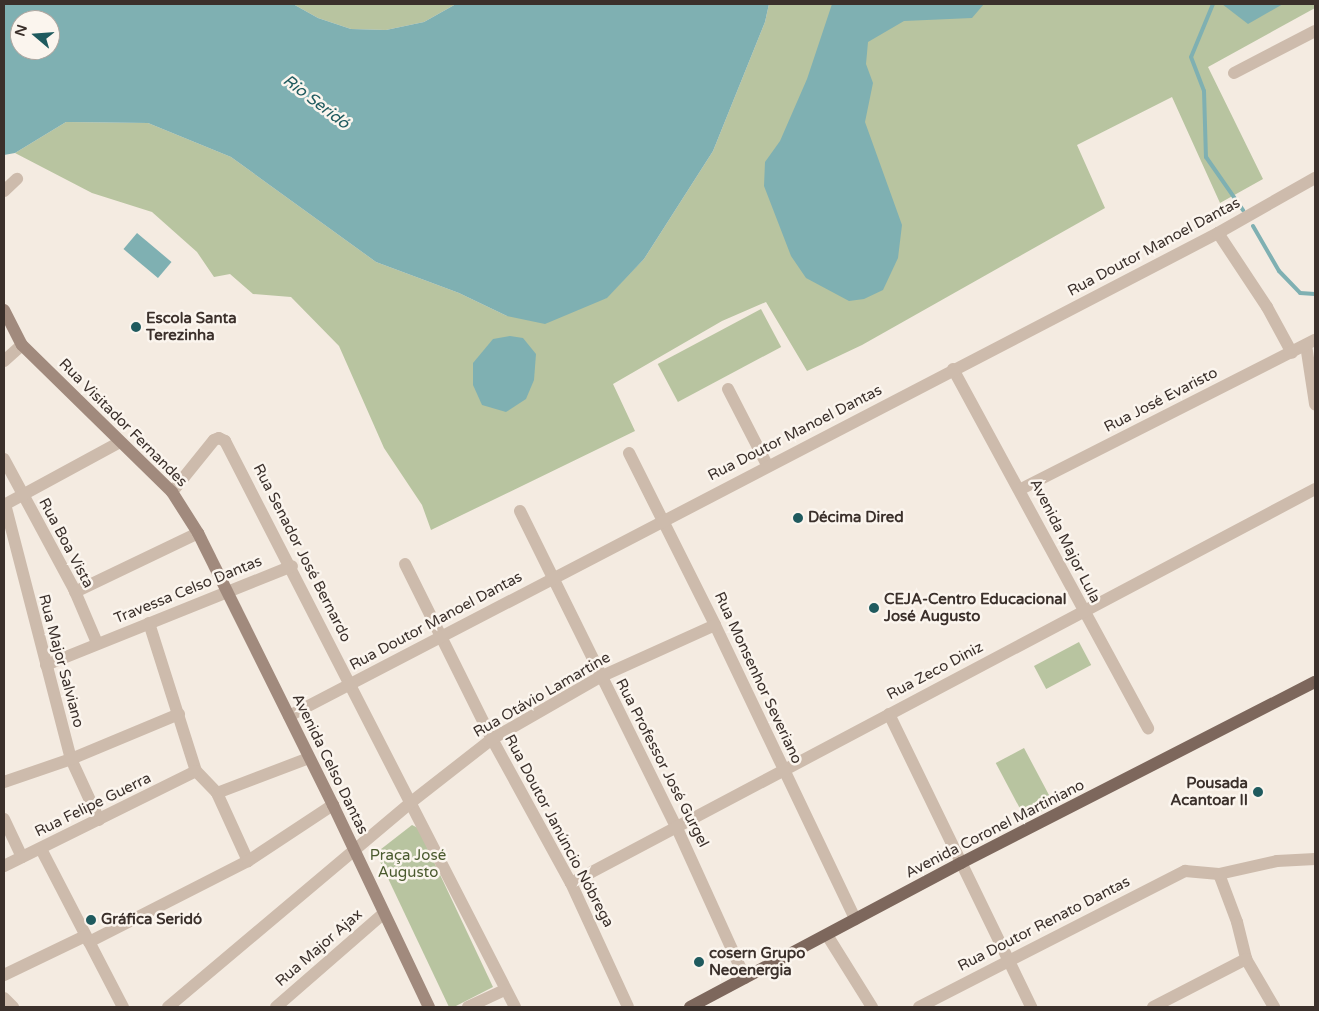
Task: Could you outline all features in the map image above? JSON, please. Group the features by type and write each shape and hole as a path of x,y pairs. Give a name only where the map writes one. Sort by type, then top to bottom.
{"main road":[{"name":"Rua Visitador Fernandes","path":"4,310 22,345 172,492 198,533 227,590"},
{"name":"Avenida Celso Dantas","path":"227,590 334,805 383,914 429,1007"},
{"name":"Avenida Coronel Martiniano","path":"690,1007 961,863 1315,682"}],"street":[{"path":"1234,73 1315,31"},
{"name":"Rua Doutor Manoel Dantas","path":"289,716 767,465 1218,233 1315,178"},
{"path":"4,191 17,179"},
{"path":"1218,233 1267,307 1292,353"},
{"path":"1311,342 1315,404"},
{"name":"Rua José Evaristo","path":"1020,489 1311,342"},
{"path":"4,361 22,345"},
{"name":"Avenida Major Lula","path":"953,369 1020,489 1082,612 1148,728"},
{"path":"728,389 767,465"},
{"name":"Rua Senador José Bernardo","path":"172,492 218,438 227,444 292,566 514,1007"},
{"path":"4,505 120,442"},
{"name":"Rua Monsenhor Severiano","path":"629,453 715,625 855,919"},
{"name":"Rua Boa Vista","path":"4,459 75,592 96,643"},
{"name":"Rua Zeco Diniz","path":"571,883 783,769 1315,489"},
{"name":"Rua Major Salviano","path":"4,505 71,759 99,820"},
{"name":"Rua Professor José Gurgel","path":"520,511 600,677 676,826 745,978"},
{"path":"75,592 198,533"},
{"name":"Rua Doutor Janúncio Nóbrega","path":"405,564 439,636 492,738 571,883 628,1007"},
{"name":"Travessa Celso Dantas","path":"46,665 227,590 292,566"},
{"path":"149,623 180,714 196,771 217,793 248,861"},
{"name":"Rua Otávio Lamartine","path":"168,1007 410,803 492,738 600,677 715,625"},
{"path":"4,782 71,759 180,714"},
{"path":"888,714 1031,1007"},
{"path":"217,793 309,758"},
{"name":"Rua Felipe Guerra","path":"4,866 196,771"},
{"path":"4,975 87,939 248,861 334,805"},
{"path":"4,818 22,857"},
{"path":"41,849 123,1007"},
{"path":"1274,1007 1246,959 1237,922 1219,874 1277,861 1315,859"},
{"name":"Rua Doutor Renato Dantas","path":"919,1007 1185,871 1219,874"},
{"name":"Rua Major Ajax","path":"276,1007 383,914"},
{"path":"827,934 872,1007"},
{"path":"1153,1007 1246,959"},
{"path":"468,1007 504,990"},
{"path":"4,998 13,1007"}],"green space":[{"path":"293,4 456,4 424,22 386,30 351,29 318,18"},
{"path":"769,4 1315,4 1315,8 1208,67 1263,179 1220,203 1172,97 1077,145 1105,208 862,345 807,371 766,302 722,321 613,384 635,431 431,530 422,505 384,448 339,346 291,297 253,294 230,274 214,277 197,252 152,212 92,193 15,153 66,122 148,123 231,157 376,262 459,293 507,316 606,298 644,259 713,151 765,22"},
{"path":"761,309 781,347 678,402 658,364"},
{"path":"1079,642 1091,665 1046,689 1034,666"},
{"path":"1024,748 1054,805 1026,820 996,763"},
{"name":"Praça José Augusto","path":"412,825 418,828 493,987 454,1007 449,1007 376,853"}],"water":[{"name":"Rio Seridó","path":"4,4 293,4 318,18 351,29 386,30 424,22 456,4 769,4 765,22 713,151 644,259 607,298 545,324 507,316 459,293 376,262 231,157 148,123 66,122 15,153 4,155"},
{"path":"832,4 984,4 972,18 904,21 868,42 866,64 873,83 865,122 902,225 898,258 883,290 864,299 849,301 806,278 791,256 764,186 765,162 780,141 807,79"},
{"path":"1222,4 1283,4 1248,24"},
{"path":"137,233 171,262 158,278 124,249"},
{"path":"510,336 523,338 536,354 534,380 526,399 506,412 482,405 473,385 473,363 493,339"}],"waterway":[{"path":"1213,4 1191,57 1204,91 1206,157 1243,210"},
{"path":"1253,226 1279,271 1300,293 1315,294"}],"place":[{"name":"Escola Santa Terezinha","path":"136,327"},
{"name":"Décima Dired","path":"798,518"},
{"name":"CEJA-Centro Educacional José Augusto","path":"874,608"},
{"name":"Pousada Acantoar II","path":"1258,792"},
{"name":"Gráfica Seridó","path":"91,920"},
{"name":"cosern Grupo Neoenergia","path":"699,962"}]}
